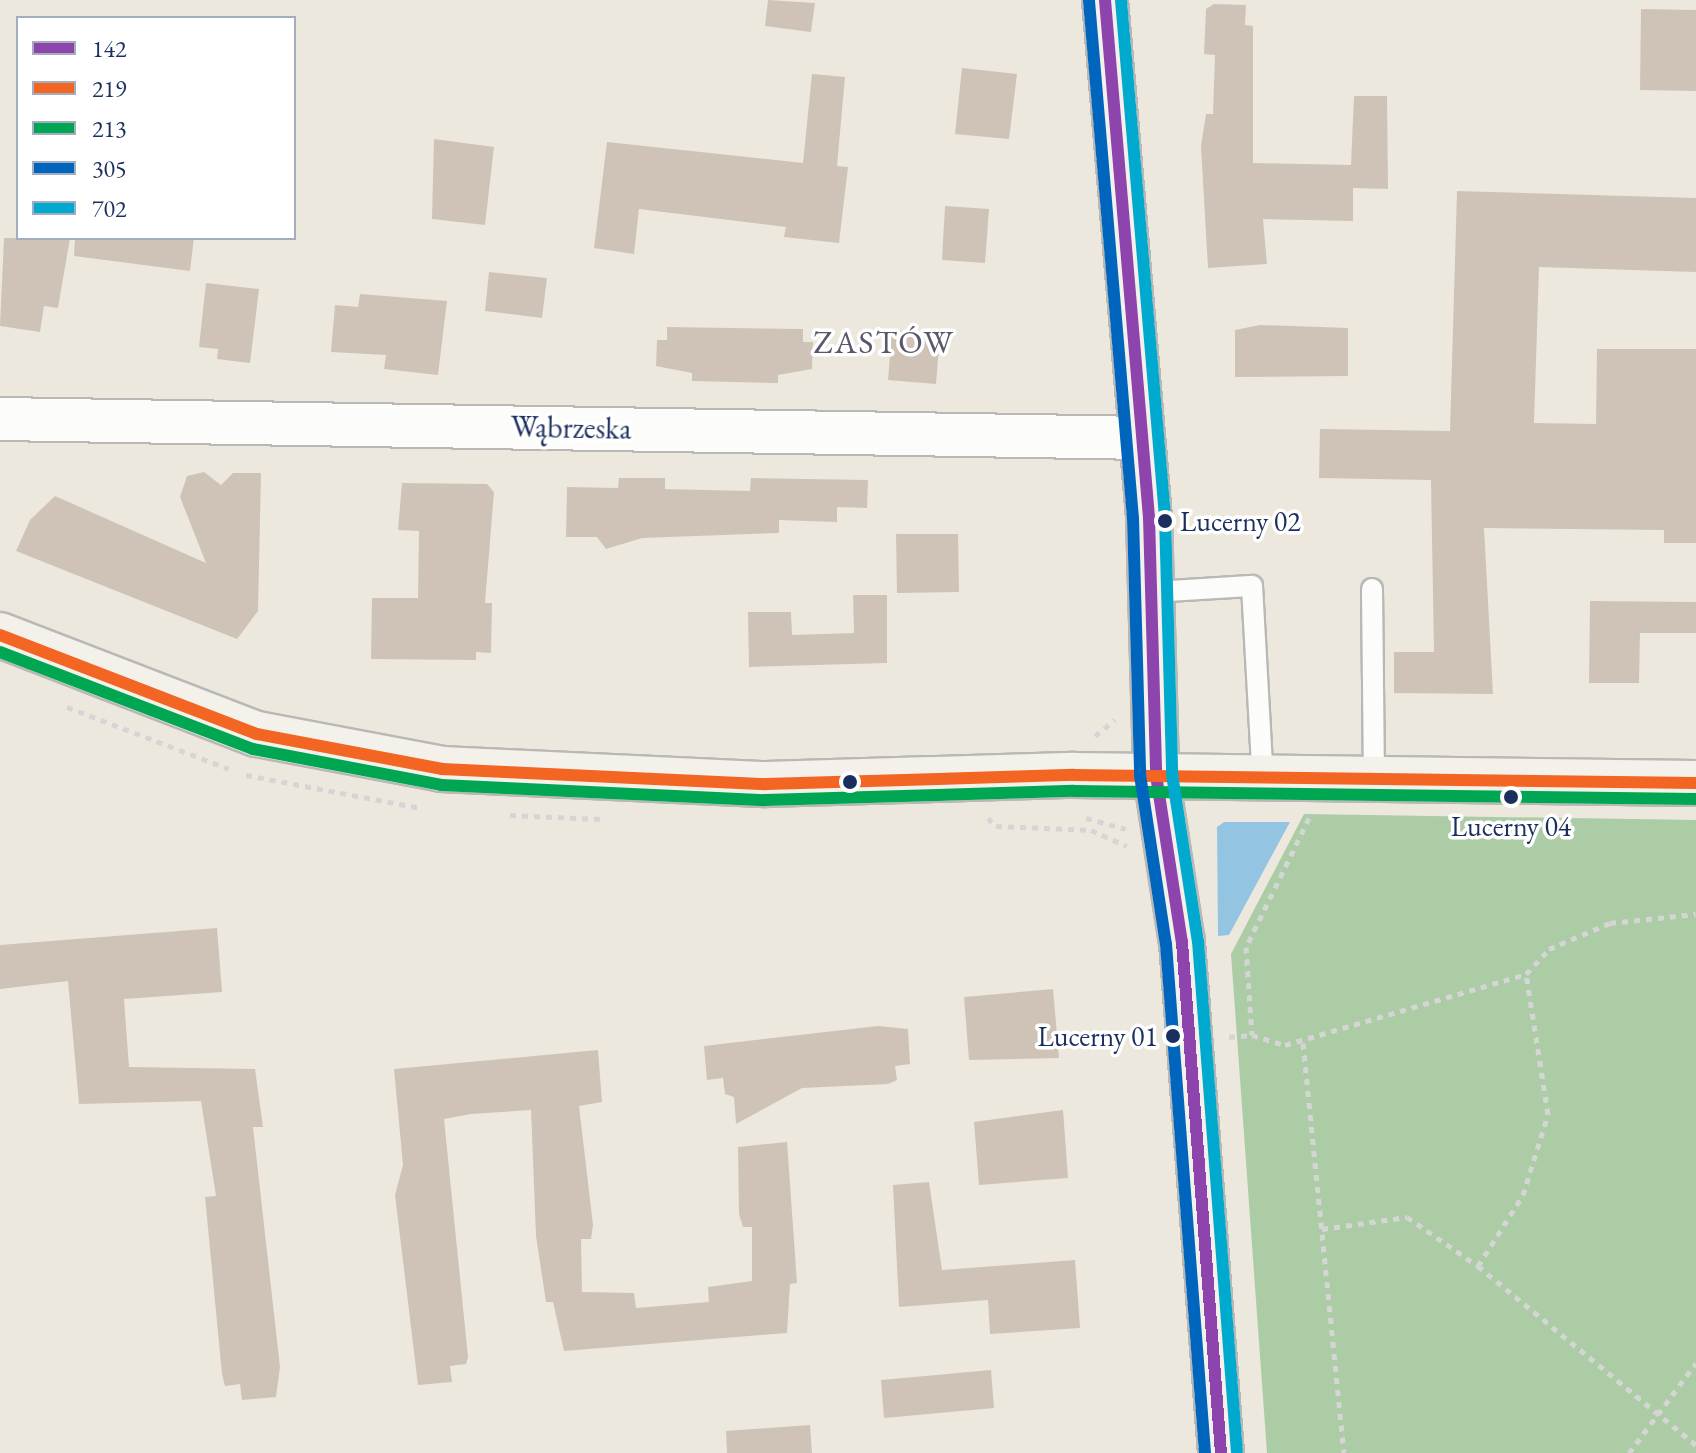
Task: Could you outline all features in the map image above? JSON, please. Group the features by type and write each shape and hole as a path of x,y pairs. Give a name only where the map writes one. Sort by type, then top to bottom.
{"street":[{"path":"1105,0 1153,592 1156,775 1182,942 1221,1453"},
{"name":"Wąbrzeska","path":"0,419 1141,438"},
{"path":"0,635 257,734 442,769 766,784 1156,775 1263,780 1696,783"}],"lane":[{"path":"1153,592 1252,586 1263,780"},
{"path":"1372,589 1374,780"}],"path":[{"path":"1085,739 1121,708"},
{"path":"1252,1035 1246,947 1315,805"},
{"path":"988,818 1061,817"},
{"path":"1076,817 1136,834 1166,833"},
{"path":"1215,1038 1252,1035 1303,1043 1526,974 1549,949 1610,923 1696,914"},
{"path":"1478,1266 1523,1195 1548,1114 1526,974"},
{"path":"1303,1043 1344,1453"},
{"path":"1322,1229 1407,1217 1478,1266 1660,1409 1696,1445"},
{"path":"1629,1453 1696,1363"}],"green space":[{"path":"1304,814 1696,820 1696,1453 1267,1453 1231,954"}],"water":[{"path":"1224,822 1290,822 1229,935 1218,936 1217,827"}],"building":[{"path":"768,0 815,3 811,32 765,26"},
{"path":"1214,4 1246,5 1245,25 1253,26 1253,163 1351,165 1354,96 1387,96 1388,189 1353,188 1353,221 1263,219 1267,264 1208,268 1201,146 1206,114 1213,114 1215,55 1204,54 1206,9"},
{"path":"1641,9 1696,10 1696,91 1640,90"},
{"path":"962,68 1017,74 1009,139 955,134"},
{"path":"812,74 845,77 837,166 848,167 839,243 784,237 786,227 639,209 634,254 594,248 607,142 803,163"},
{"path":"434,139 494,147 485,225 432,219"},
{"path":"1457,191 1696,198 1696,272 1539,267 1534,423 1596,424 1597,349 1696,349 1696,543 1664,543 1664,530 1484,528 1493,694 1394,693 1394,652 1434,652 1431,480 1319,478 1320,429 1450,431"},
{"path":"945,206 989,209 985,263 942,260"},
{"path":"4,238 70,240 58,308 44,306 40,332 0,326"},
{"path":"75,240 194,240 190,271 74,256"},
{"path":"489,272 547,278 542,318 485,311"},
{"path":"206,283 259,289 250,363 217,359 218,349 199,347"},
{"path":"360,294 447,301 438,375 384,369 386,355 331,352 335,305 358,307"},
{"path":"1260,325 1348,328 1348,376 1235,377 1235,330"},
{"path":"667,327 803,329 803,342 813,342 812,369 778,375 778,383 692,381 692,373 656,366 657,340 667,340"},
{"path":"892,330 940,334 936,384 888,380"},
{"path":"204,472 221,485 233,473 261,473 258,611 237,639 16,551 30,520 55,496 206,563 180,497 187,476"},
{"path":"619,478 665,478 665,489 750,491 751,478 868,480 867,508 837,507 837,522 779,520 779,533 642,538 606,549 597,537 566,537 567,487 618,488"},
{"path":"402,483 487,484 494,492 485,603 492,603 491,653 476,652 476,660 371,659 372,598 418,598 419,531 398,530"},
{"path":"896,534 958,534 959,592 897,593"},
{"path":"853,595 887,595 887,663 749,667 748,612 791,612 792,635 854,633"},
{"path":"1590,601 1696,602 1696,633 1640,633 1639,683 1589,683"},
{"path":"217,928 222,992 124,999 129,1067 255,1069 263,1127 253,1127 280,1367 276,1397 242,1400 240,1384 225,1386 205,1197 216,1196 201,1101 79,1104 68,981 0,989 0,945"},
{"path":"1053,989 1059,1058 969,1060 964,997"},
{"path":"878,1026 908,1029 910,1064 895,1066 897,1080 888,1084 802,1088 736,1124 734,1097 725,1094 723,1078 707,1080 704,1046"},
{"path":"598,1050 602,1102 579,1106 593,1225 591,1239 581,1239 582,1292 634,1293 636,1308 709,1302 708,1287 752,1281 752,1227 743,1227 739,1214 738,1147 787,1142 797,1283 790,1284 787,1333 564,1351 553,1302 546,1302 536,1236 531,1110 471,1114 444,1119 468,1357 466,1364 450,1366 452,1382 418,1385 395,1195 403,1165 394,1069"},
{"path":"1063,1110 1068,1178 979,1185 974,1122"},
{"path":"929,1182 942,1270 1075,1260 1080,1328 990,1334 988,1300 899,1307 893,1185"},
{"path":"991,1370 994,1408 884,1418 881,1380"},
{"path":"810,1425 812,1453 727,1453 726,1431"}],"transit line":[{"name":"142","path":"1105,0 1149,517 1156,775 1182,942 1221,1453"},
{"name":"702","path":"1121,0 1165,516 1172,774 1198,941 1237,1452"},
{"name":"305","path":"1089,1 1133,518 1140,775 1166,944 1205,1453"},
{"name":"219","path":"0,635 257,734 442,769 766,784 1074,775 1696,783"},
{"name":"213","path":"0,652 253,749 441,785 765,800 1074,791 1696,799"}],"place":[{"name":"Lucerny 02","path":"1165,521"},
{"name":"Lucerny 04","path":"1511,797"},
{"name":"Lucerny 01","path":"1173,1036"}],"district":[{"name":"ZASTÓW","path":"884,342"}]}
